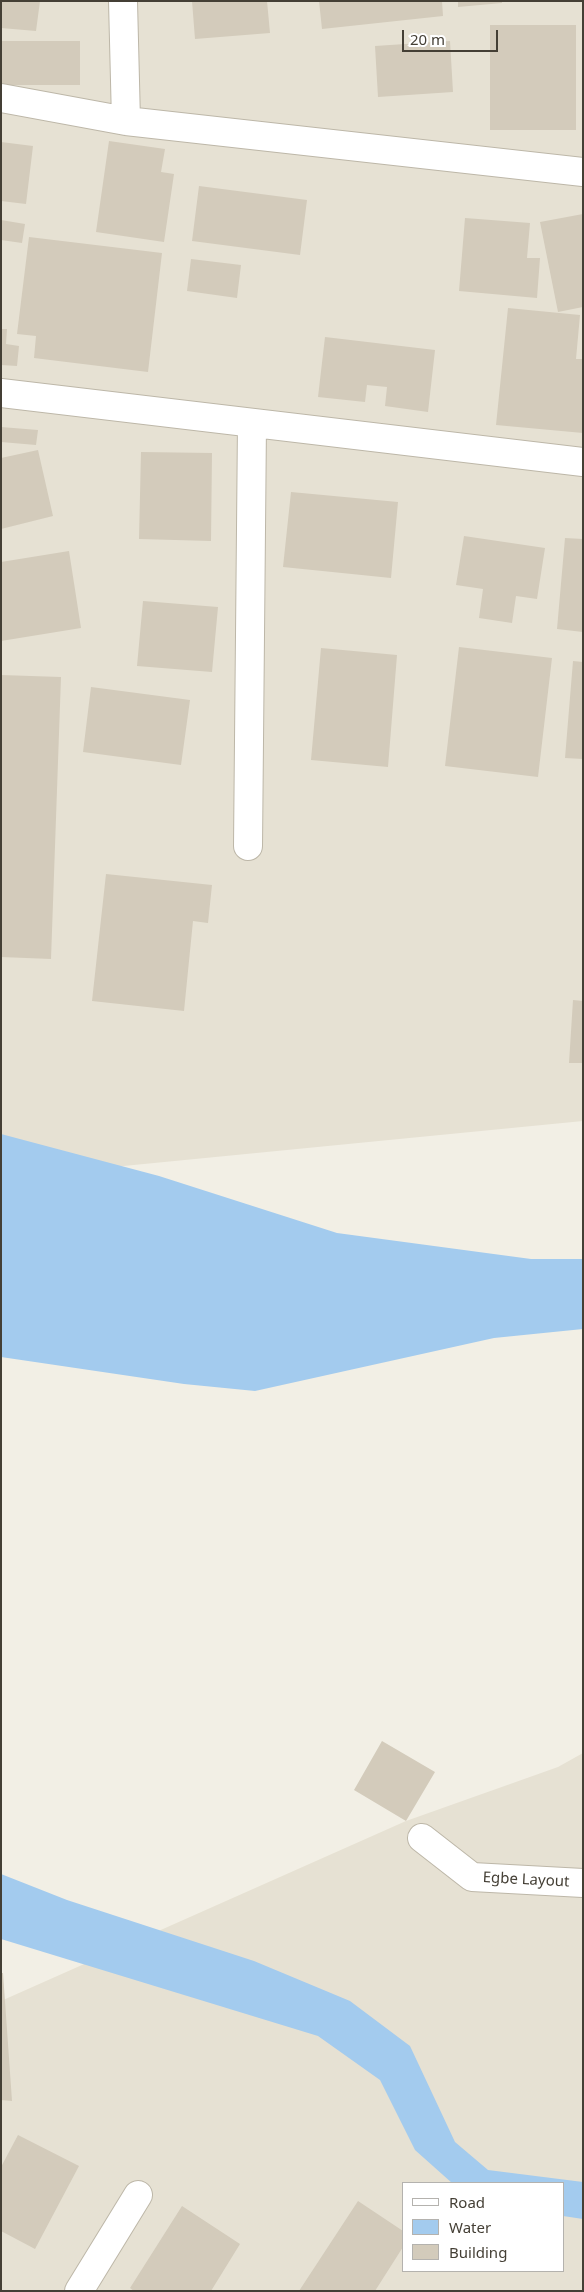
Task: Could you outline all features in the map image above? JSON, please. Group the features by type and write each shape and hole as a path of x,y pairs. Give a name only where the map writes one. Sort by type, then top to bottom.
{"street":[{"path":"123,1 126,121"},
{"path":"1,98 126,121 583,172"},
{"path":"1,393 583,462"},
{"path":"248,846 252,423"},
{"name":"Egbe Layout","path":"422,1838 472,1877 583,1883"},
{"path":"79,2291 138,2195"}],"shaded area":[{"path":"1,1 583,1 583,1121 1,1178"},
{"path":"583,1753 583,2291 1,2291 1,2001 406,1821 558,1767"}],"water":[{"path":"1,1134 159,1176 337,1233 531,1259 583,1259 583,1329 494,1338 255,1391 184,1384 1,1357"},
{"path":"1,1874 67,1900 254,1961 350,2001 410,2046 455,2142 488,2170 583,2182 583,2219 564,2216 564,2182 451,2182 415,2150 380,2080 318,2036 1,1939"}],"building":[{"path":"1,1 40,1 36,31 1,28"},
{"path":"192,1 267,1 270,33 195,39"},
{"path":"319,1 442,1 443,16 322,29"},
{"path":"458,1 502,1 502,3 458,7"},
{"path":"490,25 576,25 576,130 490,130"},
{"path":"1,41 80,41 80,85 1,85"},
{"path":"450,41 453,92 378,97 375,46"},
{"path":"109,141 165,149 161,172 174,174 164,242 96,232"},
{"path":"1,142 33,146 26,204 1,201"},
{"path":"199,186 307,200 300,255 192,241"},
{"path":"583,214 583,307 558,312 540,222"},
{"path":"465,218 530,223 527,258 540,258 537,298 459,291"},
{"path":"1,220 25,224 22,243 1,240"},
{"path":"29,237 162,253 148,372 34,358 36,336 17,334"},
{"path":"191,259 241,265 237,298 187,291"},
{"path":"508,308 580,315 576,359 583,359 583,433 496,425"},
{"path":"1,329 7,329 6,344 19,346 17,366 1,365"},
{"path":"325,337 435,350 428,412 385,406 387,387 367,385 365,402 318,397"},
{"path":"1,427 38,430 36,445 1,442"},
{"path":"38,450 53,516 1,529 1,458"},
{"path":"141,452 212,453 211,541 139,539"},
{"path":"291,492 398,502 391,578 283,567"},
{"path":"464,536 545,548 537,599 516,596 512,623 479,618 483,589 456,585"},
{"path":"565,538 583,539 583,632 557,629"},
{"path":"69,551 81,628 1,641 1,562"},
{"path":"143,601 218,607 212,672 137,666"},
{"path":"459,647 552,658 538,777 445,766"},
{"path":"321,648 397,655 388,767 311,760"},
{"path":"573,661 583,662 583,759 565,758"},
{"path":"1,675 61,677 51,959 1,957"},
{"path":"91,687 190,700 181,765 83,752"},
{"path":"106,874 212,885 208,923 193,921 184,1011 92,1001"},
{"path":"573,1000 583,1001 583,1063 569,1063"},
{"path":"382,1741 435,1772 406,1821 354,1790"},
{"path":"1,1973 3,1973 12,2101 1,2100"},
{"path":"18,2135 79,2166 35,2249 1,2231 1,2167"},
{"path":"358,2201 402,2230 402,2249 375,2291 299,2291"},
{"path":"182,2206 240,2244 211,2291 134,2291 130,2288"}]}
